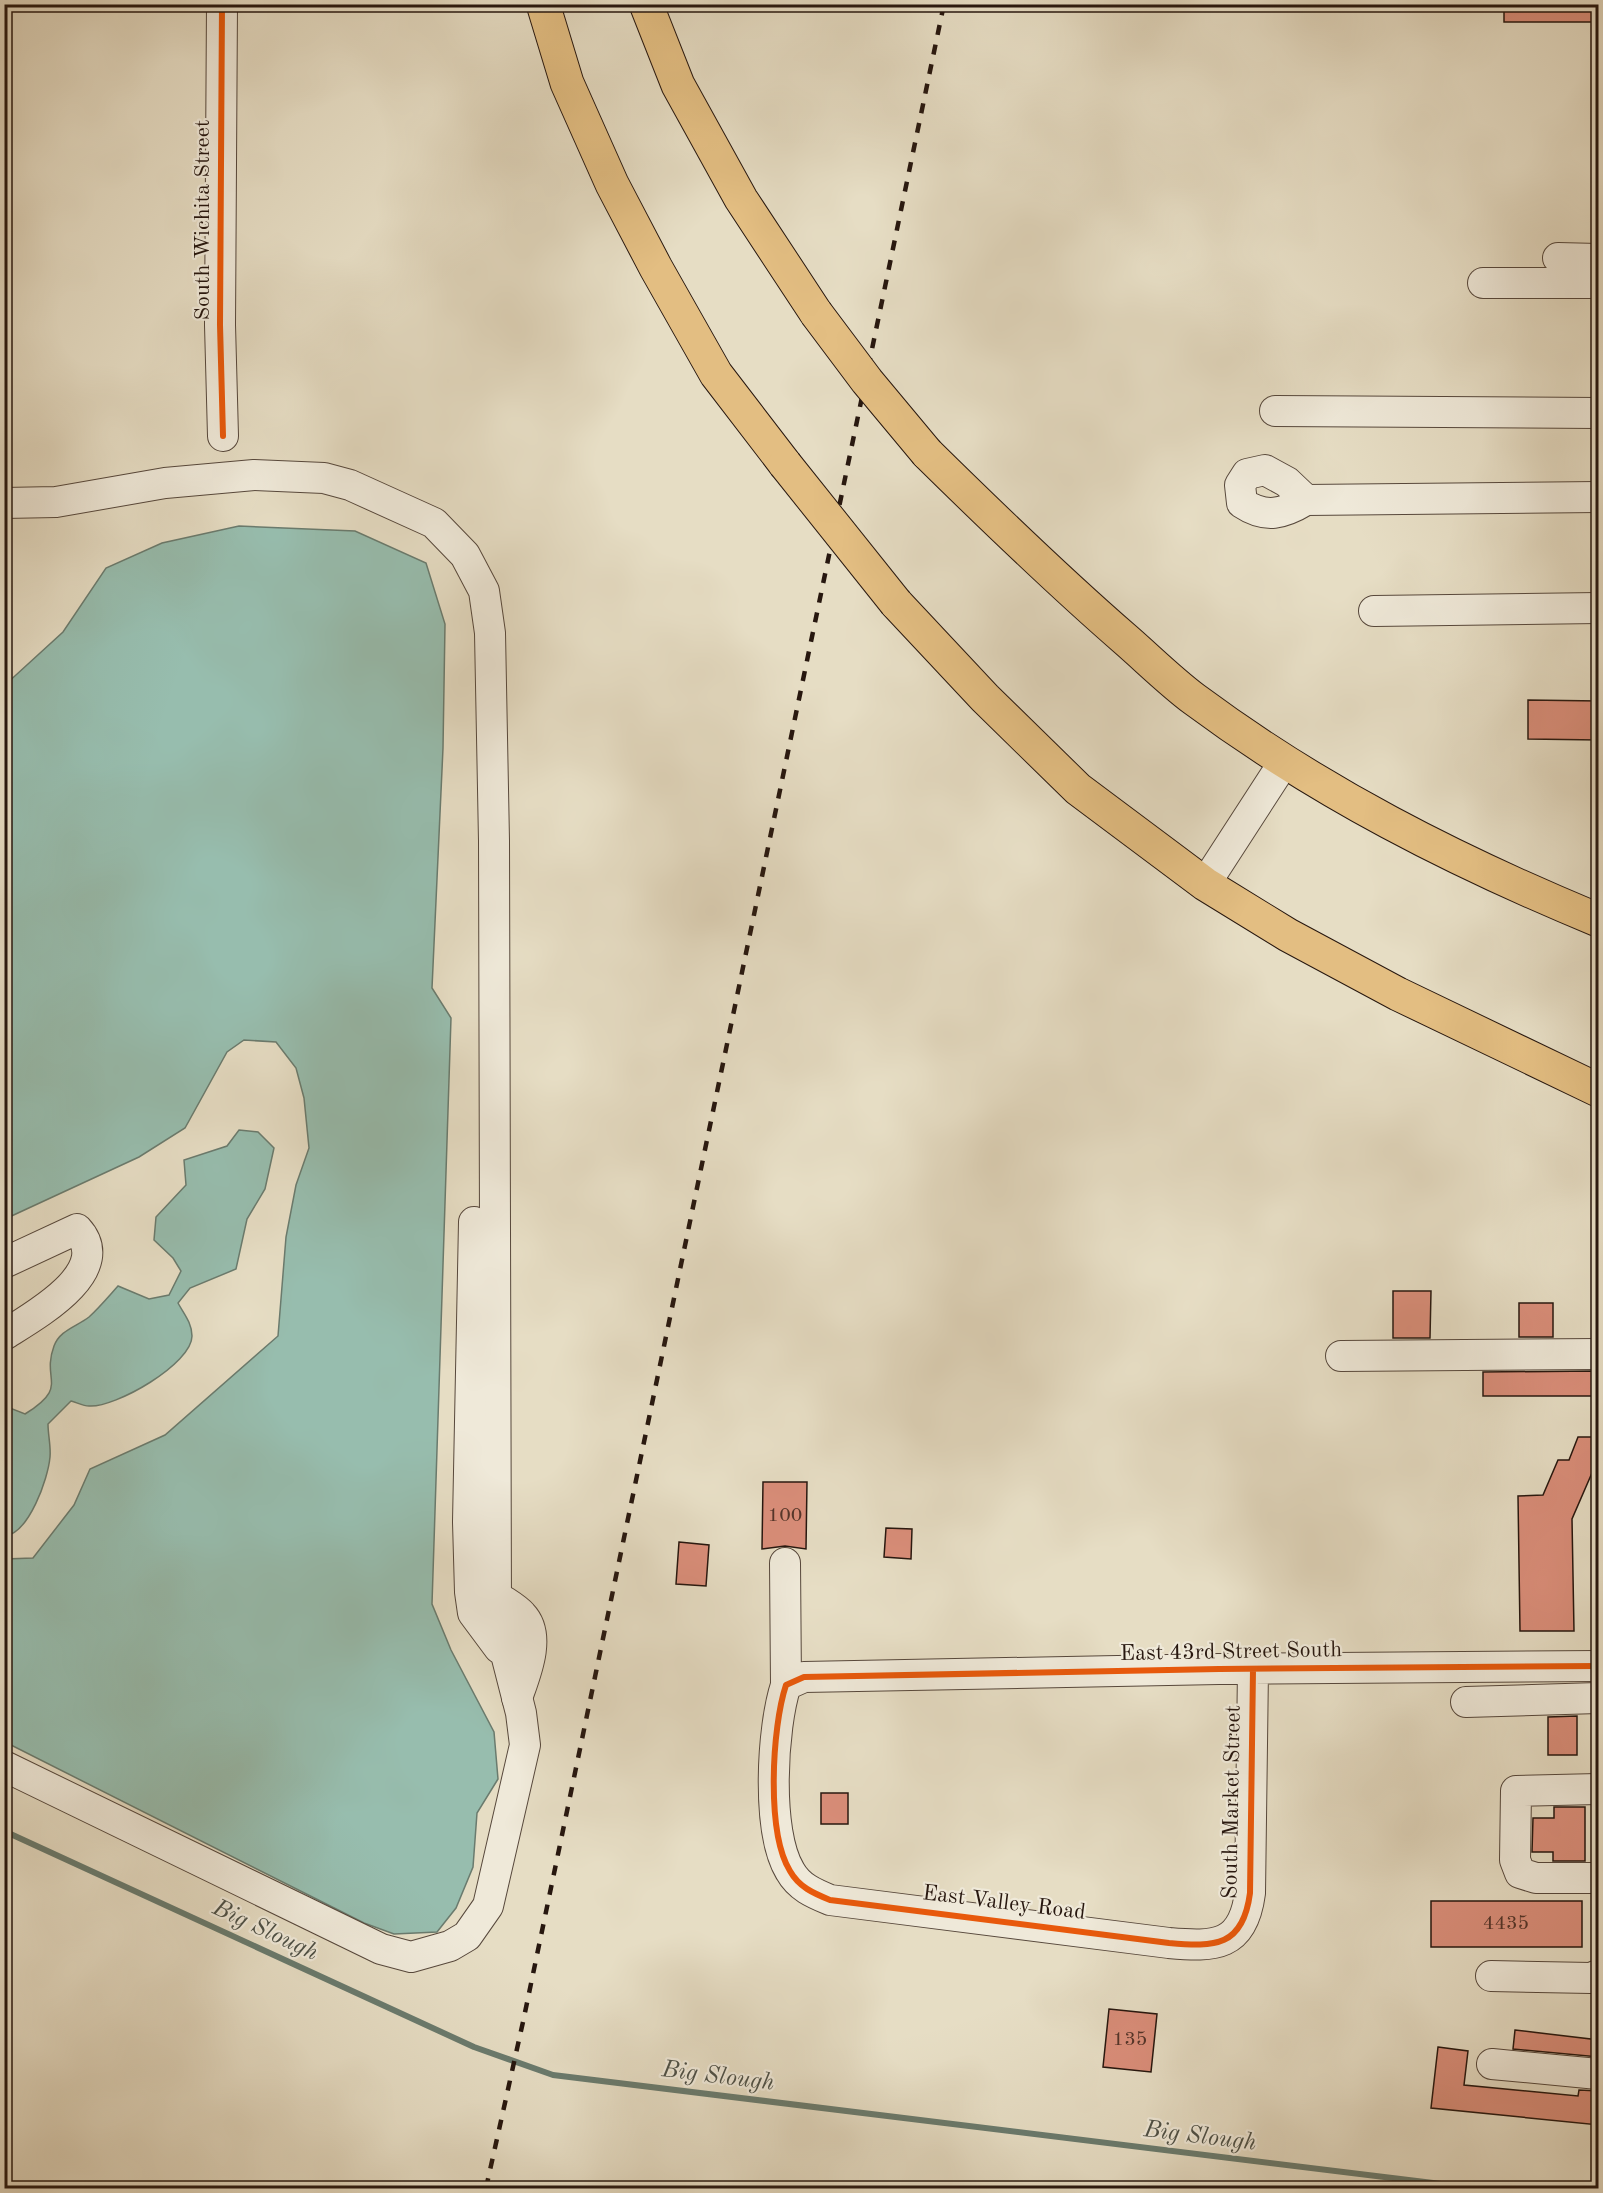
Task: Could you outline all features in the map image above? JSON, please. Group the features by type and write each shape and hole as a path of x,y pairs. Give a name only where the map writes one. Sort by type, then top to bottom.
{"highway":[{"path":"543,4 567,83 612,184 716,374 896,603 986,698 1078,789 1205,884 1288,935 1398,994 1599,1090"},
{"path":"646,4 678,85 741,199 816,313 867,381 927,453 1050,574 1183,690 1284,762 1386,821 1497,878 1599,920"}],"street":[{"name":"South Wichita Street","path":"222,4 220,325 223,436"},
{"path":"1558,258 1599,259"},
{"path":"1483,283 1599,283"},
{"path":"1275,411 1599,413"},
{"path":"4,503 56,502 165,483 243,476 313,477 350,485 434,523 465,555 484,591 490,633 494,899 495,1595 496,1615 517,1698 525,1745 488,1906 467,1936 450,1946 411,1957 371,1944 4,1766"},
{"path":"1306,500 1599,497"},
{"path":"1374,611 1599,608"},
{"path":"1205,884 1284,762"},
{"path":"494,899 476,941 473,1005 477,1135 468,1522 473,1613 504,1653"},
{"path":"4,1263 77,1229 86,1239 88,1249 84,1265 69,1291 4,1335"},
{"path":"1341,1356 1599,1354"},
{"path":"785,1563 786,1684"},
{"path":"495,1595 524,1617 531,1628 525,1674 517,1698"},
{"name":"East 43rd Street South","path":"786,1684 804,1677 1599,1666"},
{"name":"South Market Street","path":"1203,1946 1226,1939 1247,1916 1252,1867 1253,1669"},
{"name":"East Valley Road","path":"786,1684 781,1701 775,1745 774,1802 778,1839 789,1870 803,1888 830,1900 1203,1946"},
{"path":"1466,1702 1599,1698"},
{"path":"1599,1790 1516,1791 1515,1860 1520,1873 1536,1878 1599,1878"},
{"path":"1491,1976 1591,1978 1599,1975"},
{"path":"1492,2064 1599,2074"}],"shaded area":[{"path":"239,526 355,531 426,563 445,624 443,748 432,988 451,1018 432,1604 451,1650 494,1732 498,1779 477,1813 473,1867 456,1908 437,1932 394,1934 364,1923 5,1742 5,1559 33,1558 74,1505 90,1469 165,1435 278,1336 286,1237 296,1185 309,1148 304,1098 296,1068 276,1042 244,1040 227,1052 185,1128 139,1157 5,1219 5,685 63,632 106,568 162,543"},
{"path":"239,1130 258,1132 274,1148 265,1189 247,1219 236,1269 190,1288 178,1303 189,1323 192,1336 189,1347 180,1359 166,1371 133,1392 101,1405 87,1406 71,1401 48,1424 50,1457 46,1478 36,1504 22,1525 14,1533 5,1536 5,1406 25,1414 47,1396 51,1389 51,1358 60,1336 89,1317 118,1286 149,1299 169,1295 181,1271 173,1258 154,1240 156,1217 186,1185 184,1160 227,1146"}],"building":[{"path":"1504,4 1593,4 1593,22 1504,22"},
{"path":"1528,700 1599,701 1599,740 1528,739"},
{"path":"1393,1291 1431,1291 1430,1338 1393,1338"},
{"path":"1519,1303 1553,1303 1553,1337 1519,1337"},
{"path":"1596,1371 1596,1396 1483,1396 1483,1372"},
{"path":"1578,1437 1599,1437 1599,1466 1595,1466 1572,1519 1574,1631 1520,1631 1518,1496 1543,1495 1558,1460 1569,1460"},
{"path":"763,1482 807,1482 806,1549 785,1546 762,1549"},
{"path":"886,1528 912,1529 911,1559 884,1557"},
{"path":"679,1542 709,1545 706,1586 676,1584"},
{"path":"1577,1716 1577,1755 1548,1755 1548,1717"},
{"path":"821,1793 848,1793 848,1824 821,1824"},
{"path":"1554,1807 1585,1807 1585,1861 1553,1861 1553,1852 1532,1852 1533,1818 1554,1818"},
{"path":"1431,1901 1582,1901 1582,1947 1431,1947"},
{"path":"1109,2009 1157,2014 1151,2072 1103,2067"},
{"path":"1515,2030 1599,2040 1599,2057 1513,2049"},
{"path":"1438,2047 1468,2051 1464,2085 1578,2096 1579,2090 1599,2091 1599,2125 1431,2108"}],"waterway":[{"name":"Big Slough","path":"4,1831 474,2047 553,2075 1474,2188"}],"railway":[{"path":"486,2188 523,2022 944,4"}],"cycle path":[{"path":"222,4 220,325 223,436"},
{"path":"1253,1669 1250,1893 1241,1924 1224,1940 1200,1944 1169,1943 830,1900 802,1885 790,1871 782,1854 774,1806 777,1726 786,1685 804,1677 1219,1669 1598,1666"}]}
